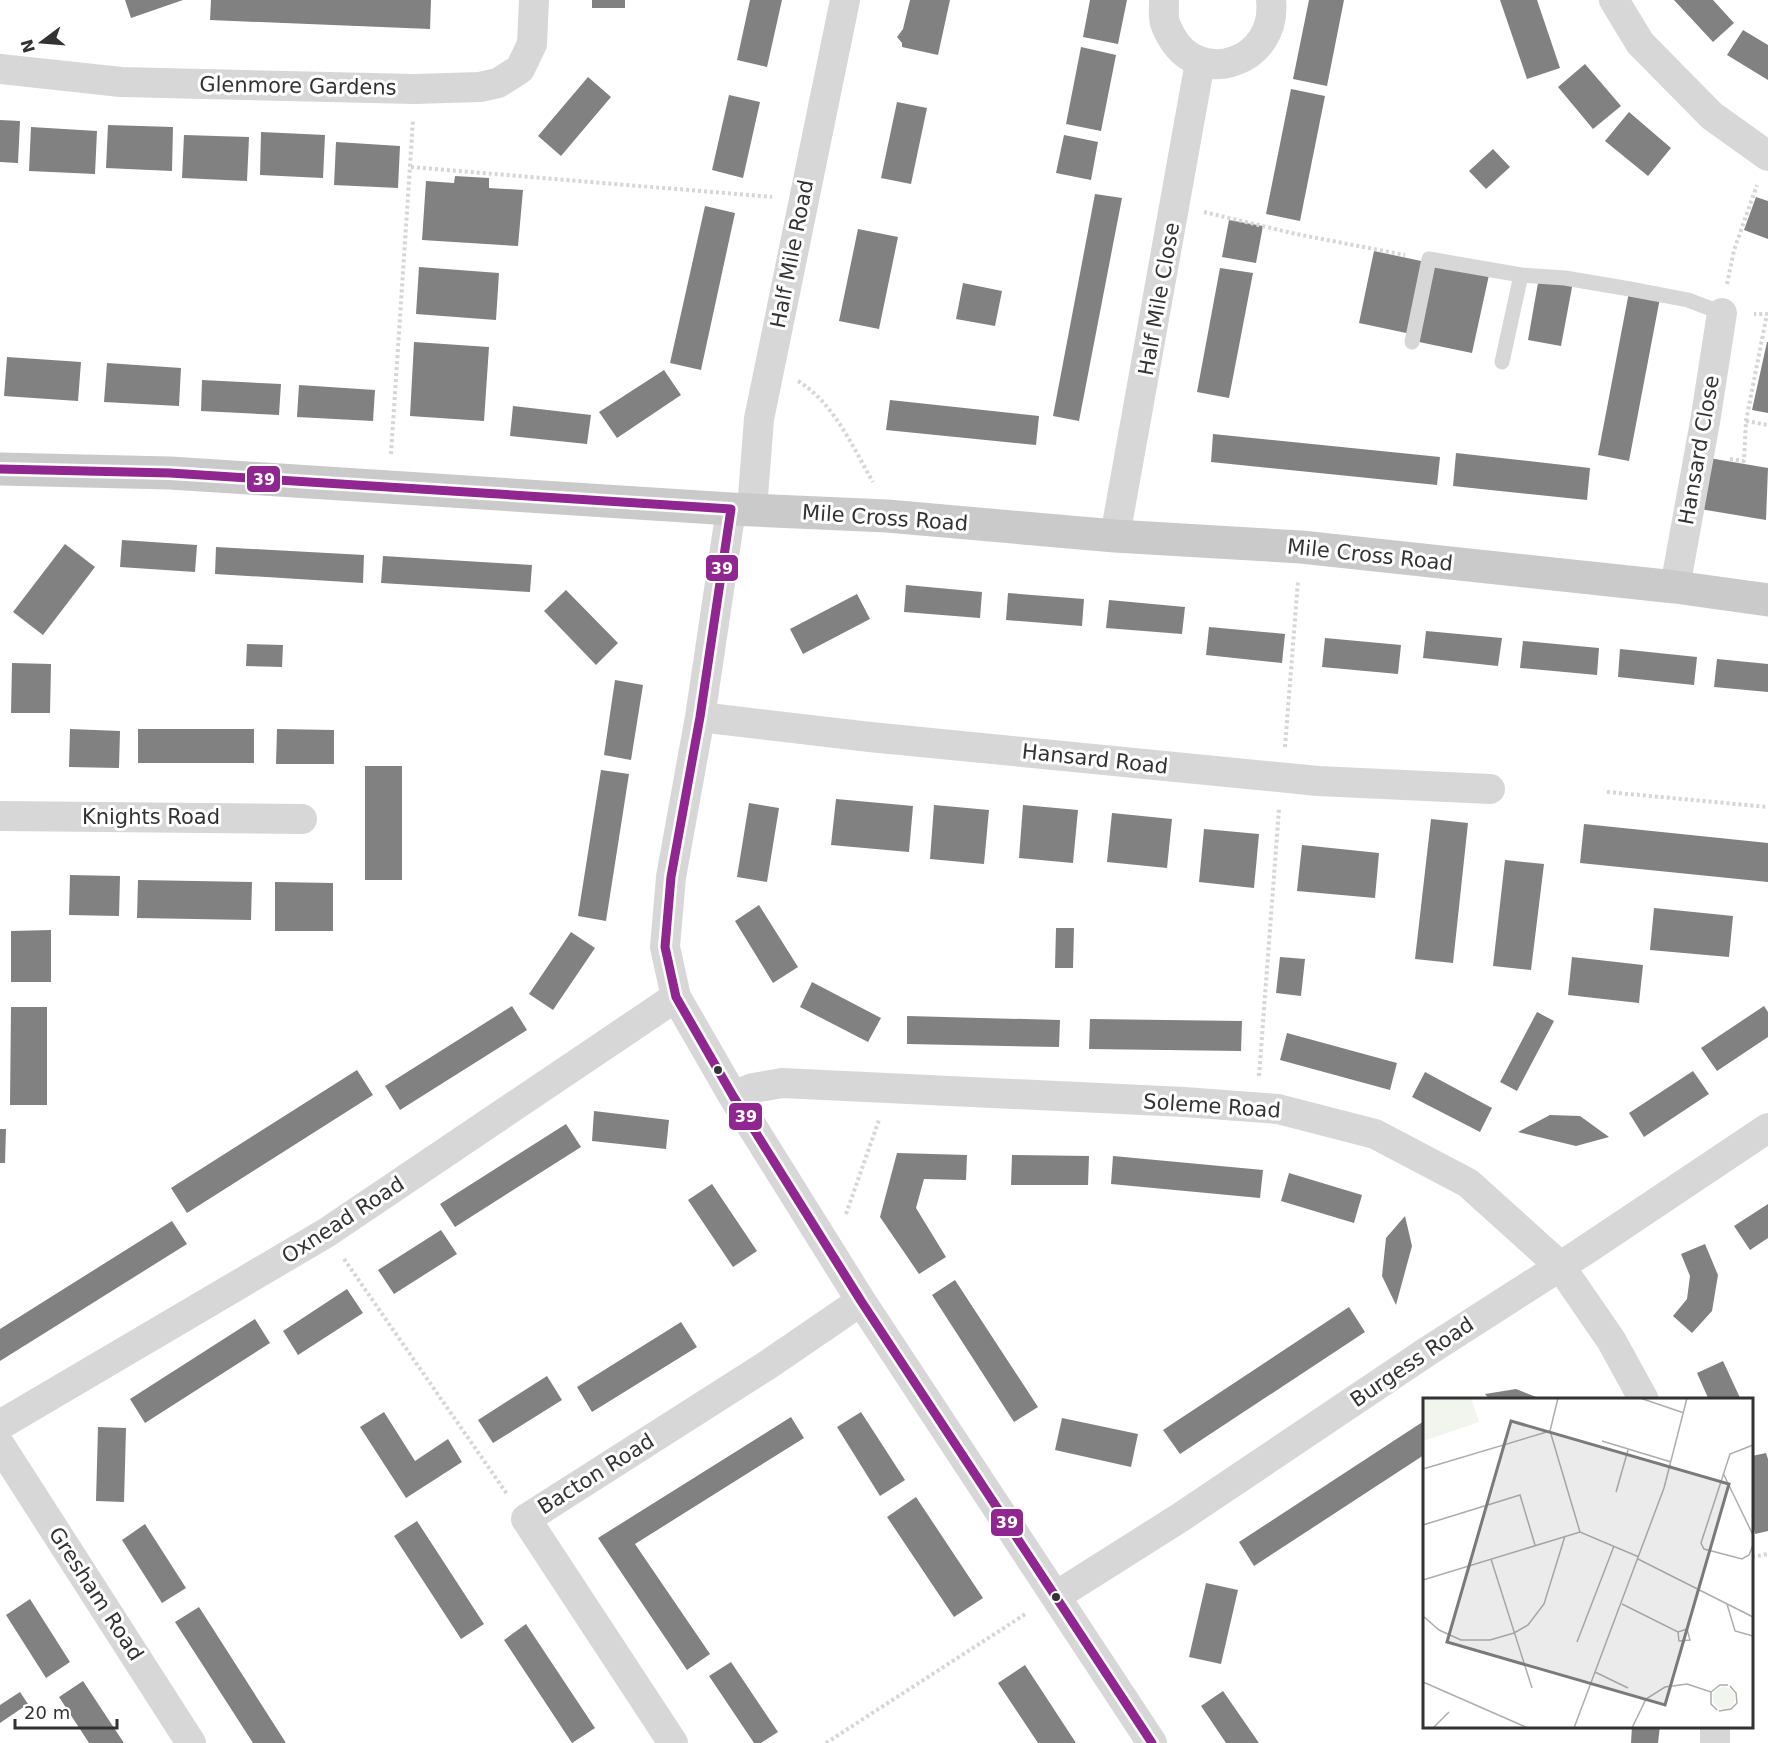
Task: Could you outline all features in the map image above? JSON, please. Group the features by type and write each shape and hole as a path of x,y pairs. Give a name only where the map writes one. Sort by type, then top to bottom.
{"main road":[{"name":"Mile Cross Road","path":"0,469 170,473 887,516 1115,536 1301,547 1675,587 1768,600"}],"street":[{"name":"Glenmore Gardens","path":"0,69 121,82 414,89 480,87 498,83 520,69 532,44 534,0"},
{"name":"Half Mile Road","path":"845,0 700,717 671,877 665,947 676,997 733,1096 861,1301 1152,1743"},
{"path":"1164,0 1165,24 1177,47 1200,62 1228,64 1256,49 1267,35 1272,14 1270,0"},
{"path":"1614,0 1640,43 1712,116 1768,156"},
{"name":"Half Mile Close","path":"1115,536 1200,62"},
{"name":"Hansard Close","path":"1675,587 1704,432 1722,313"},
{"name":"Hansard Road","path":"700,717 870,737 1282,777 1490,789"},
{"name":"Knights Road","path":"0,816 302,819"},
{"name":"Oxnead Road","path":"0,1425 326,1233 676,997"},
{"name":"Soleme Road","path":"733,1096 753,1088 782,1083 1184,1102 1278,1108 1375,1134 1468,1183 1560,1266 1611,1340 1643,1398"},
{"name":"Burgess Road","path":"1056,1596 1181,1517 1428,1351 1768,1128"},
{"name":"Bacton Road","path":"673,1743 526,1519 756,1372 861,1301"},
{"name":"Gresham Road","path":"0,1445 191,1743"}],"lane":[{"path":"1412,342 1429,259 1521,275 1564,278 1642,291 1688,300 1722,313"},
{"path":"1502,362 1521,275"}],"path":[{"path":"389,486 411,167 414,89"},
{"path":"1722,313 1734,250 1768,156"},
{"path":"411,167 803,199"},
{"path":"1176,205 1296,234 1429,259"},
{"path":"770,364 813,390 840,424 876,488 887,516"},
{"path":"1746,422 1768,425"},
{"path":"1287,727 1301,547"},
{"path":"1258,1080 1282,777"},
{"path":"1607,792 1768,807"},
{"path":"846,1214 879,1120"},
{"path":"326,1233 526,1519"},
{"path":"1753,1557 1768,1554"},
{"path":"826,1743 1024,1614"}],"building":[{"path":"125,0 183,0 131,18"},
{"path":"211,0 431,0 430,29 210,20"},
{"path":"592,0 625,0 625,8 592,8"},
{"path":"750,0 782,0 767,67 737,60"},
{"path":"910,0 950,0 938,55 902,47 897,37 903,29"},
{"path":"1090,0 1127,0 1118,44 1083,37"},
{"path":"1309,0 1344,0 1327,86 1293,79"},
{"path":"1500,0 1537,0 1560,68 1527,79"},
{"path":"1674,0 1713,0 1734,23 1713,42"},
{"path":"1743,30 1768,45 1768,80 1727,55"},
{"path":"1081,47 1116,55 1101,131 1066,124"},
{"path":"1585,64 1621,106 1593,129 1558,87"},
{"path":"588,77 611,97 561,156 538,136"},
{"path":"1291,89 1325,96 1300,221 1266,214"},
{"path":"729,95 760,102 743,178 712,170"},
{"path":"897,102 927,108 911,184 881,178"},
{"path":"1629,112 1671,148 1648,176 1605,141"},
{"path":"0,120 20,121 18,163 0,162"},
{"path":"108,125 173,127 172,171 106,168"},
{"path":"31,127 97,131 95,174 29,171"},
{"path":"261,132 325,135 323,178 260,175"},
{"path":"184,135 249,137 247,181 182,178"},
{"path":"1064,135 1098,142 1091,180 1056,173"},
{"path":"336,142 400,146 398,188 334,185"},
{"path":"1493,149 1510,167 1486,189 1469,171"},
{"path":"455,176 489,178 489,188 523,190 518,246 422,240 426,181 454,183"},
{"path":"1095,194 1122,198 1079,421 1053,416"},
{"path":"1756,197 1768,201 1768,239 1744,230"},
{"path":"705,206 735,213 701,370 670,363"},
{"path":"1229,220 1263,226 1256,263 1222,257"},
{"path":"858,229 898,237 879,329 839,321"},
{"path":"1374,251 1426,262 1411,334 1359,323"},
{"path":"1435,264 1489,275 1472,353 1419,342"},
{"path":"419,267 499,273 496,320 416,314"},
{"path":"1220,268 1253,273 1229,398 1197,392"},
{"path":"1539,277 1573,282 1561,346 1528,340"},
{"path":"963,283 1002,291 995,326 956,319"},
{"path":"1629,292 1660,298 1629,461 1598,455"},
{"path":"414,342 489,347 484,421 410,416"},
{"path":"1768,342 1768,413 1752,410"},
{"path":"7,357 81,362 78,401 4,396"},
{"path":"107,363 181,368 179,406 104,402"},
{"path":"664,370 681,395 617,438 599,412"},
{"path":"202,380 281,384 279,415 201,411"},
{"path":"299,385 375,390 373,421 297,417"},
{"path":"890,400 1039,416 1036,445 886,430"},
{"path":"513,406 591,415 587,444 510,436"},
{"path":"1213,434 1440,457 1437,485 1211,462"},
{"path":"1456,453 1590,468 1587,500 1453,486"},
{"path":"1709,458 1768,468 1766,520 1700,509"},
{"path":"122,540 197,545 195,572 120,567"},
{"path":"65,544 95,567 43,635 13,612"},
{"path":"216,547 364,555 363,583 215,574"},
{"path":"383,556 532,565 530,592 381,583"},
{"path":"906,585 982,592 980,618 904,612"},
{"path":"566,590 618,643 596,665 544,611"},
{"path":"1008,593 1084,599 1082,626 1006,620"},
{"path":"857,594 870,619 803,654 790,629"},
{"path":"1109,600 1185,607 1182,634 1106,628"},
{"path":"1209,627 1285,634 1282,663 1206,655"},
{"path":"1426,631 1502,638 1498,666 1423,658"},
{"path":"1325,638 1401,645 1398,674 1322,667"},
{"path":"1523,641 1599,648 1597,675 1520,668"},
{"path":"247,644 283,645 282,667 246,666"},
{"path":"1620,649 1697,657 1694,685 1618,677"},
{"path":"1717,659 1768,664 1768,692 1714,687"},
{"path":"12,663 51,664 50,713 11,713"},
{"path":"615,680 643,685 631,760 604,755"},
{"path":"70,729 120,731 119,768 69,767"},
{"path":"138,729 254,729 254,763 138,763"},
{"path":"277,729 334,730 334,764 276,764"},
{"path":"365,766 402,766 402,880 365,880"},
{"path":"601,770 629,774 606,921 578,916"},
{"path":"836,799 913,806 909,852 831,845"},
{"path":"749,803 779,808 767,882 737,877"},
{"path":"934,805 989,810 984,864 930,859"},
{"path":"1023,805 1078,810 1073,863 1019,858"},
{"path":"1112,813 1172,819 1167,868 1107,862"},
{"path":"1431,819 1468,823 1453,963 1415,959"},
{"path":"1584,824 1768,843 1768,882 1580,863"},
{"path":"1204,829 1259,834 1254,888 1199,882"},
{"path":"1302,845 1379,853 1375,898 1297,891"},
{"path":"1505,860 1544,864 1531,970 1493,966"},
{"path":"70,875 120,876 119,916 69,915"},
{"path":"138,880 252,882 251,920 137,918"},
{"path":"275,882 333,883 333,931 275,931"},
{"path":"759,905 798,967 773,983 735,921"},
{"path":"1654,908 1733,916 1729,957 1650,950"},
{"path":"1056,928 1074,928 1073,968 1055,968"},
{"path":"51,930 51,982 11,982 11,931"},
{"path":"571,932 595,948 553,1010 529,994"},
{"path":"1280,957 1305,959 1301,996 1276,993"},
{"path":"1572,957 1643,965 1639,1003 1568,995"},
{"path":"812,982 881,1018 868,1042 800,1007"},
{"path":"512,1006 527,1030 400,1110 385,1086"},
{"path":"1764,1006 1768,1012 1768,1037 1717,1071 1701,1048"},
{"path":"11,1007 47,1007 47,1105 10,1105"},
{"path":"1537,1012 1554,1021 1517,1091 1500,1082"},
{"path":"907,1016 1060,1020 1059,1047 907,1044"},
{"path":"1090,1019 1242,1021 1241,1051 1089,1049"},
{"path":"1287,1033 1397,1063 1390,1090 1280,1060"},
{"path":"357,1070 373,1095 187,1213 171,1188"},
{"path":"1693,1071 1709,1094 1644,1137 1629,1113"},
{"path":"1425,1072 1492,1108 1480,1132 1412,1097"},
{"path":"594,1111 669,1120 666,1149 592,1141"},
{"path":"1550,1115 1580,1116 1609,1137 1576,1146 1518,1132"},
{"path":"566,1124 581,1147 455,1227 440,1204"},
{"path":"0,1129 6,1129 5,1163 0,1163"},
{"path":"897,1153 967,1155 966,1180 924,1179 916,1208 946,1257 919,1274 880,1217"},
{"path":"1012,1155 1089,1156 1088,1185 1011,1185"},
{"path":"1113,1156 1263,1170 1260,1198 1111,1184"},
{"path":"1289,1173 1362,1195 1354,1223 1281,1201"},
{"path":"712,1184 757,1251 733,1267 688,1200"},
{"path":"1768,1204 1768,1238 1750,1250 1734,1226"},
{"path":"1405,1216 1412,1246 1396,1305 1382,1276 1386,1238"},
{"path":"172,1221 187,1244 0,1361 0,1329"},
{"path":"441,1230 457,1254 394,1294 378,1270"},
{"path":"1705,1244 1718,1275 1712,1311 1692,1333 1673,1316 1687,1299 1690,1276 1681,1254"},
{"path":"955,1280 1038,1407 1014,1422 932,1295"},
{"path":"347,1289 363,1313 298,1355 283,1331"},
{"path":"1349,1307 1365,1332 1180,1454 1163,1430"},
{"path":"255,1319 270,1343 145,1423 130,1399"},
{"path":"681,1322 697,1347 592,1412 577,1387"},
{"path":"1723,1361 1740,1398 1708,1398 1697,1373"},
{"path":"547,1376 562,1400 493,1443 478,1420"},
{"path":"1516,1389 1539,1398 1488,1398 1485,1394"},
{"path":"384,1412 415,1461 448,1439 462,1462 406,1498 360,1427"},
{"path":"861,1412 905,1480 880,1496 837,1427"},
{"path":"791,1417 804,1438 635,1544 710,1654 687,1670 598,1538"},
{"path":"1062,1418 1138,1434 1131,1467 1055,1450"},
{"path":"1423,1422 1423,1456 1254,1566 1239,1542"},
{"path":"98,1427 126,1428 124,1502 96,1501"},
{"path":"1766,1453 1768,1459 1768,1531 1755,1534 1753,1525 1753,1456"},
{"path":"916,1497 983,1598 954,1617 887,1517"},
{"path":"417,1521 484,1624 461,1639 394,1536"},
{"path":"145,1524 186,1588 162,1603 122,1540"},
{"path":"1206,1583 1238,1590 1221,1664 1189,1657"},
{"path":"30,1599 70,1662 46,1678 6,1615"},
{"path":"199,1607 286,1743 253,1743 175,1622"},
{"path":"526,1624 595,1728 572,1743 504,1640"},
{"path":"731,1662 778,1732 761,1743 754,1743 709,1676"},
{"path":"1025,1665 1076,1743 1038,1743 998,1683"},
{"path":"83,1681 124,1743 89,1743 59,1697"},
{"path":"1223,1691 1259,1743 1226,1743 1201,1706"},
{"path":"20,1692 28,1704 0,1723 0,1705"},
{"path":"1632,1728 1660,1728 1658,1743 1631,1743"}],"transit line":[{"name":"39","path":"0,469 170,473 731,509 700,717 671,877 665,947 676,997 733,1096 861,1301 1152,1743"}]}
